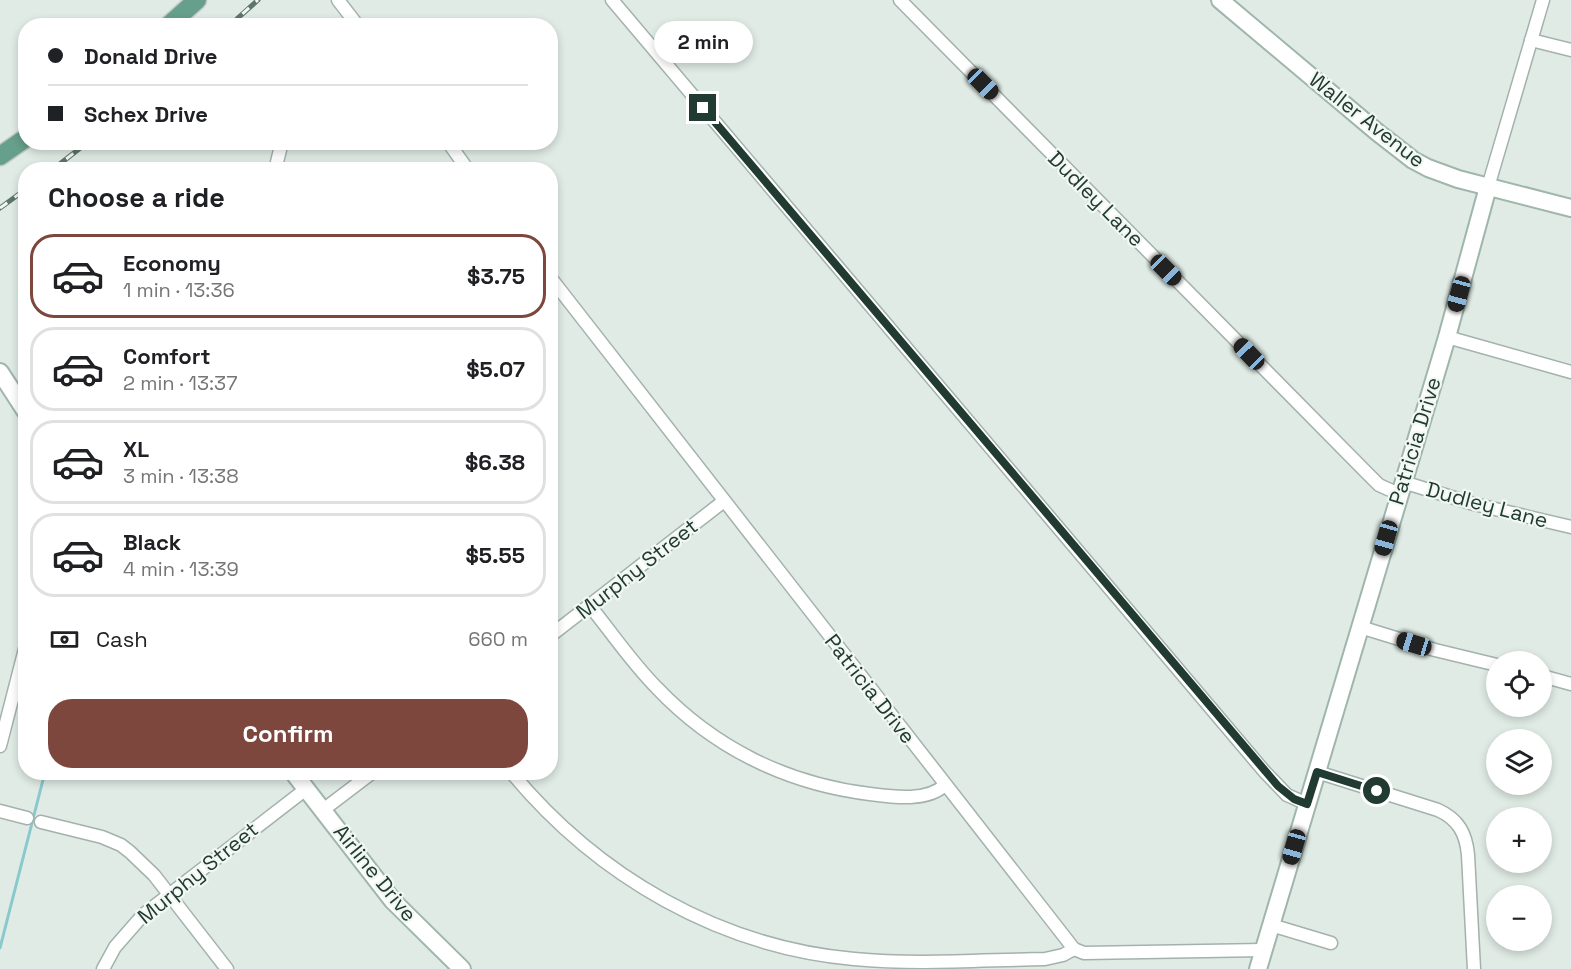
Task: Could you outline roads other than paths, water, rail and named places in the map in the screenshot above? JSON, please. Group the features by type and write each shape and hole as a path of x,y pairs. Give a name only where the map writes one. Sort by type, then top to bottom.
{"main road":[{"path":"177,18 197,0"},
{"path":"0,156 18,144"}],"street":[{"path":"338,0 352,18"},
{"path":"612,0 1264,771 1287,795 1307,804"},
{"name":"Dudley Lane","path":"900,0 1379,485 1474,504 1571,528"},
{"name":"Waller Avenue","path":"1220,0 1413,160 1443,174 1571,208"},
{"name":"Patricia Drive","path":"1258,969 1447,337 1540,2"},
{"path":"1531,39 1571,50"},
{"name":"Patricia Drive","path":"558,287 1074,949"},
{"path":"1447,337 1571,372"},
{"path":"0,372 18,400"},
{"name":"Murphy Street","path":"558,630 724,501"},
{"path":"590,606 662,693 711,735 746,756 798,779 870,795 921,796 937,792 945,785"},
{"path":"1360,627 1435,650 1486,662"},
{"path":"0,746 18,676"},
{"path":"1552,679 1571,684"},
{"path":"1317,772 1438,810 1447,814 1460,827 1467,844 1474,969"},
{"name":"Airline Drive","path":"299,780 393,901 462,969"},
{"path":"323,810 362,780"},
{"path":"518,780 559,824 613,869 658,897 723,928 813,953 873,960 1045,959 1063,955 1074,949 1084,953 1264,950"},
{"name":"Murphy Street","path":"103,969 126,933 168,894 306,789"},
{"path":"0,811 27,818"},
{"path":"41,822 102,837 121,845 147,866 228,969"},
{"path":"1271,925 1331,943"}],"waterway":[{"path":"0,948 43,780"}],"railway":[{"path":"238,18 258,0"},
{"path":"62,162 78,150"},
{"path":"0,208 18,195"}]}
